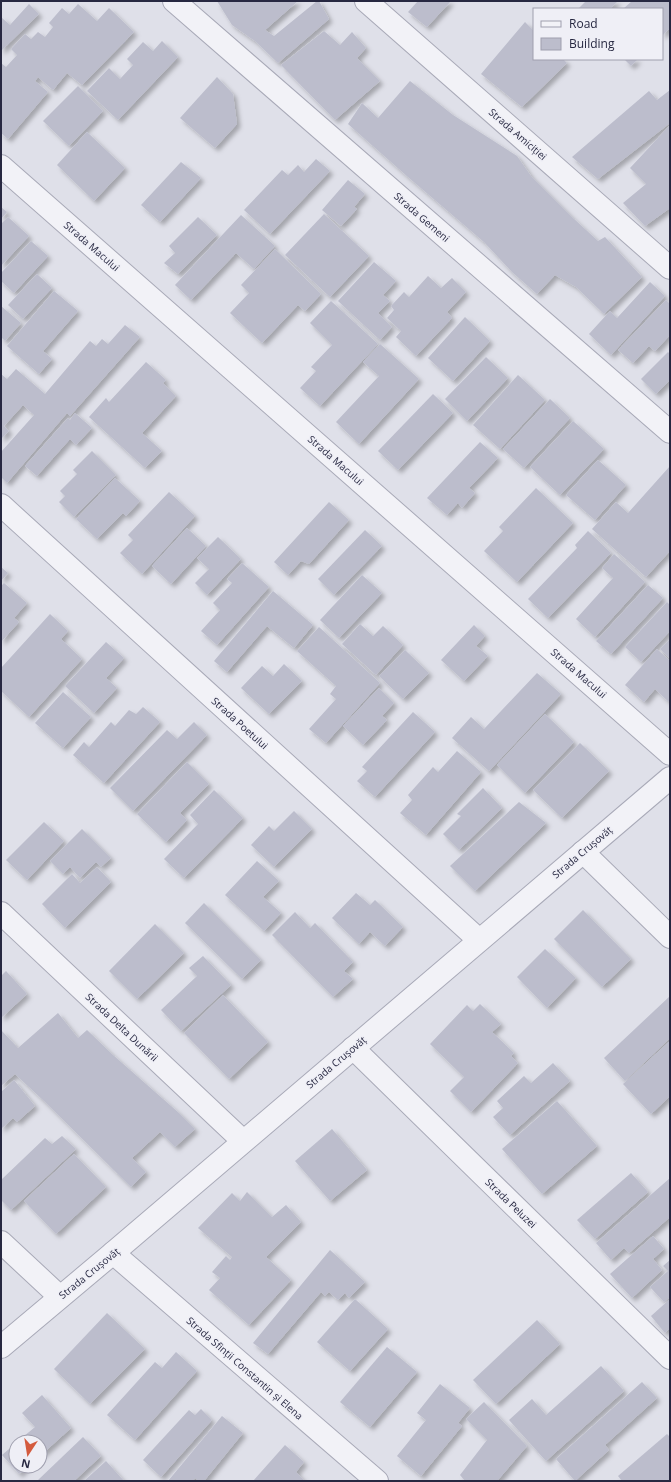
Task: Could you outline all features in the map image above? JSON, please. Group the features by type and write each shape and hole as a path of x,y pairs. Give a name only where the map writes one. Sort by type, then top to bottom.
{"street":[{"name":"Strada Gemeni","path":"174,1 670,432"},
{"name":"Strada Amiciției","path":"366,1 670,268"},
{"name":"Strada Macului","path":"1,166 670,754"},
{"name":"Strada Poetului","path":"1,505 479,940"},
{"name":"Strada Crușovăț","path":"1,1347 670,778"},
{"path":"583,852 670,937"},
{"name":"Strada Delta Dunării","path":"1,913 243,1141"},
{"name":"Strada Peluzei","path":"353,1048 670,1358"},
{"path":"1,1242 60,1297"},
{"name":"Strada Sfinții Constantin și Elena","path":"113,1253 377,1481"}],"building":[{"path":"217,1 298,1 265,30 274,36 317,1 319,1 329,19 278,63 255,41 232,25"},
{"path":"418,1 451,1 427,27 408,12"},
{"path":"586,1 618,1 611,8 579,8"},
{"path":"632,1 670,1 670,28 663,35 663,8 624,8"},
{"path":"29,4 39,14 1,51 1,17 10,25"},
{"path":"78,4 97,21 109,8 134,32 82,85 67,73 53,90 38,77 35,81 48,92 8,139 1,133 1,63 6,67 17,55 11,49 25,34 31,39 38,32 45,37 53,27 49,23 62,8 69,14"},
{"path":"525,22 533,30 533,60 564,60 567,63 522,107 481,74"},
{"path":"324,31 340,45 352,32 366,48 357,58 380,81 335,120 281,65"},
{"path":"162,41 178,57 118,120 87,91 109,68 120,79 133,65 127,59 143,42 153,51"},
{"path":"625,60 637,60 631,66"},
{"path":"217,77 233,94 237,124 215,148 180,118"},
{"path":"410,81 453,115 517,156 531,176 573,218 598,241 605,237 642,277 604,314 576,287 555,275 537,294 512,272 484,242 348,124 362,103 378,118"},
{"path":"78,86 103,111 69,146 43,121"},
{"path":"670,90 670,123 598,179 572,157 649,91 657,100"},
{"path":"670,125 670,208 645,226 623,203 646,184 630,168"},
{"path":"87,132 125,168 94,201 57,165"},
{"path":"316,159 330,171 270,234 244,210 282,170 288,175 298,165 304,172"},
{"path":"181,162 201,178 160,222 141,205"},
{"path":"348,180 365,194 354,207 357,209 341,226 322,210"},
{"path":"1,207 7,212 1,219"},
{"path":"324,214 369,256 330,297 285,255"},
{"path":"241,215 275,246 254,269 236,253 191,300 175,285"},
{"path":"8,217 29,236 1,266 1,224"},
{"path":"198,217 217,235 178,274 164,263 175,253 169,246"},
{"path":"31,241 48,256 14,293 1,281 1,273"},
{"path":"275,249 321,294 305,311 298,305 262,343 230,313 249,293 241,285"},
{"path":"374,262 396,281 383,295 390,301 378,313 392,327 380,340 338,301"},
{"path":"37,274 52,288 23,319 8,305"},
{"path":"428,276 441,288 452,278 466,292 447,312 452,318 416,356 396,337 401,331 387,318 394,310 391,306 404,292 409,297"},
{"path":"650,282 665,296 611,355 589,334 610,311 617,318"},
{"path":"54,291 78,311 43,351 52,359 39,374 7,346"},
{"path":"666,300 670,304 670,335 655,351 649,346 633,363 618,350"},
{"path":"331,301 378,344 320,406 300,388 316,371 311,367 332,345 310,323"},
{"path":"1,306 21,323 5,341 1,337"},
{"path":"465,317 490,341 453,381 428,358"},
{"path":"125,325 140,337 70,416 67,413 7,483 1,477 1,452 34,415 23,405 4,426 9,431 1,439 1,374 7,379 16,369 45,394 90,341 96,346 102,339 108,344"},
{"path":"380,344 419,379 359,444 336,422 379,376 363,362"},
{"path":"668,352 670,354 670,382 669,381 656,394 641,379"},
{"path":"486,357 508,378 467,421 445,399"},
{"path":"146,362 166,380 163,383 176,396 142,433 162,451 145,468 89,417 106,398 109,402"},
{"path":"518,375 545,400 500,449 473,425"},
{"path":"433,394 453,413 398,470 378,451"},
{"path":"550,399 570,418 524,468 503,449"},
{"path":"75,413 92,428 76,445 70,439 37,476 25,466 68,418 70,420"},
{"path":"573,421 604,449 560,495 530,467"},
{"path":"480,442 498,458 469,488 475,493 462,508 458,503 447,515 427,498"},
{"path":"92,451 116,475 74,517 59,502 65,496 60,491 77,474 73,470"},
{"path":"598,460 626,485 595,520 566,495"},
{"path":"670,466 670,551 646,577 592,529 616,502 628,513"},
{"path":"115,478 140,501 126,516 123,513 97,539 76,519"},
{"path":"536,488 573,523 517,582 484,551 503,531 499,527"},
{"path":"169,492 195,516 142,574 120,553 133,540 128,535"},
{"path":"329,502 349,520 309,564 301,561 288,575 274,562"},
{"path":"187,528 206,546 171,584 152,566"},
{"path":"365,530 382,546 334,595 318,579"},
{"path":"588,531 611,553 548,618 528,599 577,548 575,545"},
{"path":"218,537 241,559 207,595 195,583 209,569 197,558"},
{"path":"614,554 645,582 595,637 576,619 613,578 602,568"},
{"path":"242,563 269,587 217,645 201,631 220,610 213,603 232,583 227,579"},
{"path":"1,567 8,573 1,581"},
{"path":"362,575 382,593 339,638 320,620"},
{"path":"4,583 27,603 14,618 19,622 1,642 1,586"},
{"path":"648,585 663,598 611,654 596,641"},
{"path":"273,591 313,625 294,648 267,626 227,672 214,661"},
{"path":"667,602 670,605 670,631 641,662 625,647"},
{"path":"50,614 68,631 61,639 82,659 29,717 1,691 1,668"},
{"path":"360,624 373,636 383,626 403,645 376,675 342,644"},
{"path":"474,625 485,636 476,646 488,656 464,681 441,660"},
{"path":"319,627 380,683 326,743 309,729 336,699 330,694 336,686 297,651"},
{"path":"670,639 670,659 660,649"},
{"path":"106,642 124,658 106,678 117,688 94,713 65,686"},
{"path":"657,649 670,661 670,703 655,689 644,702 625,685"},
{"path":"405,650 429,673 403,699 379,676"},
{"path":"284,664 302,681 269,714 241,688 262,666 273,676"},
{"path":"537,673 561,694 489,771 452,738 471,717 484,729"},
{"path":"379,688 394,703 382,716 387,720 363,745 343,726"},
{"path":"63,692 91,717 63,748 35,723"},
{"path":"143,707 160,722 104,783 73,755 84,742 89,747 111,722 115,726 129,710 136,714"},
{"path":"413,712 435,732 375,797 357,781 367,771 362,767"},
{"path":"545,714 574,742 525,793 497,765"},
{"path":"194,722 207,735 133,811 110,788 167,730 177,739"},
{"path":"580,743 609,771 562,818 533,790"},
{"path":"457,751 481,772 426,835 400,813 412,800 408,795 433,767 438,772"},
{"path":"187,762 209,784 180,813 187,820 166,842 137,814"},
{"path":"483,788 502,808 459,850 443,834 461,816 457,814"},
{"path":"214,790 243,818 184,878 164,859 198,824 190,815"},
{"path":"519,802 546,823 475,891 450,866"},
{"path":"294,811 312,829 274,867 251,845 269,826 274,831"},
{"path":"44,822 64,841 27,880 6,860"},
{"path":"82,829 111,858 101,867 96,862 80,878 70,867 63,874 50,861"},
{"path":"257,861 279,881 263,897 281,913 264,931 225,895"},
{"path":"97,867 111,882 65,928 42,904 72,874 80,883"},
{"path":"356,893 370,905 375,900 403,927 385,946 370,932 359,944 332,918"},
{"path":"204,903 261,960 242,979 185,923"},
{"path":"583,910 631,959 602,987 554,939"},
{"path":"295,912 310,928 315,923 353,962 344,971 353,979 333,997 272,935"},
{"path":"155,924 184,953 137,999 109,971"},
{"path":"545,949 576,978 547,1008 517,977"},
{"path":"203,956 231,985 181,1031 161,1010 197,976 189,968"},
{"path":"6,971 27,994 1,1018 1,976"},
{"path":"223,995 268,1042 229,1079 184,1033"},
{"path":"670,996 670,1038 625,1081 604,1058"},
{"path":"480,1004 501,1024 492,1032 514,1053 511,1056 518,1063 471,1112 450,1091 464,1077 430,1044 467,1005 473,1011"},
{"path":"58,1013 78,1038 87,1030 195,1129 175,1147 160,1132 132,1158 146,1172 131,1187 15,1074 1,1086 1,1030 18,1048"},
{"path":"670,1041 670,1096 651,1114 623,1084"},
{"path":"553,1063 570,1081 510,1135 493,1117 503,1108 497,1101 524,1076 531,1083"},
{"path":"14,1080 35,1106 17,1122 13,1118 1,1129 1,1092"},
{"path":"557,1101 597,1146 542,1194 502,1149"},
{"path":"332,1129 367,1170 330,1201 295,1161"},
{"path":"62,1136 76,1149 11,1210 1,1200 1,1180 45,1138 52,1144"},
{"path":"74,1154 106,1187 56,1234 24,1201"},
{"path":"631,1173 648,1192 595,1239 577,1220"},
{"path":"670,1178 670,1217 629,1253 624,1248 611,1260 596,1243"},
{"path":"247,1192 272,1217 286,1205 301,1222 266,1257 291,1280 249,1325 209,1290 220,1278 212,1272 226,1256 230,1260 232,1257 198,1228 232,1193 240,1201"},
{"path":"653,1236 664,1249 653,1259 662,1270 632,1298 610,1274"},
{"path":"330,1250 365,1282 349,1298 345,1293 338,1300 329,1292 325,1296 321,1292 268,1354 253,1343"},
{"path":"670,1260 670,1297 664,1302 650,1287 668,1271 663,1266"},
{"path":"355,1299 388,1329 350,1371 317,1342"},
{"path":"670,1299 670,1328 665,1333 651,1316"},
{"path":"107,1313 145,1349 90,1404 54,1369"},
{"path":"537,1320 560,1344 496,1404 473,1380"},
{"path":"387,1347 417,1372 370,1427 340,1402"},
{"path":"176,1352 197,1371 135,1440 107,1415 155,1362 162,1368"},
{"path":"601,1366 624,1391 546,1461 509,1420 532,1399 546,1415"},
{"path":"642,1382 657,1398 605,1445 609,1450 575,1481 556,1459"},
{"path":"440,1384 470,1408 458,1423 462,1426 421,1476 397,1456 426,1420 417,1413"},
{"path":"42,1395 71,1428 48,1449 48,1434 27,1434 35,1427 22,1413"},
{"path":"484,1402 527,1446 497,1481 465,1481 460,1475 487,1440 466,1419"},
{"path":"201,1409 212,1420 161,1477 143,1460 189,1410 195,1415"},
{"path":"222,1416 243,1433 204,1481 199,1481 195,1478 193,1481 168,1481"},
{"path":"667,1434 670,1437 670,1481 622,1481 618,1476"},
{"path":"83,1437 101,1456 74,1481 37,1481 44,1474 48,1474 48,1470"},
{"path":"285,1445 304,1462 296,1472 305,1481 253,1481"},
{"path":"8,1450 8,1462 2,1455"},
{"path":"106,1461 124,1481 84,1481"}]}
